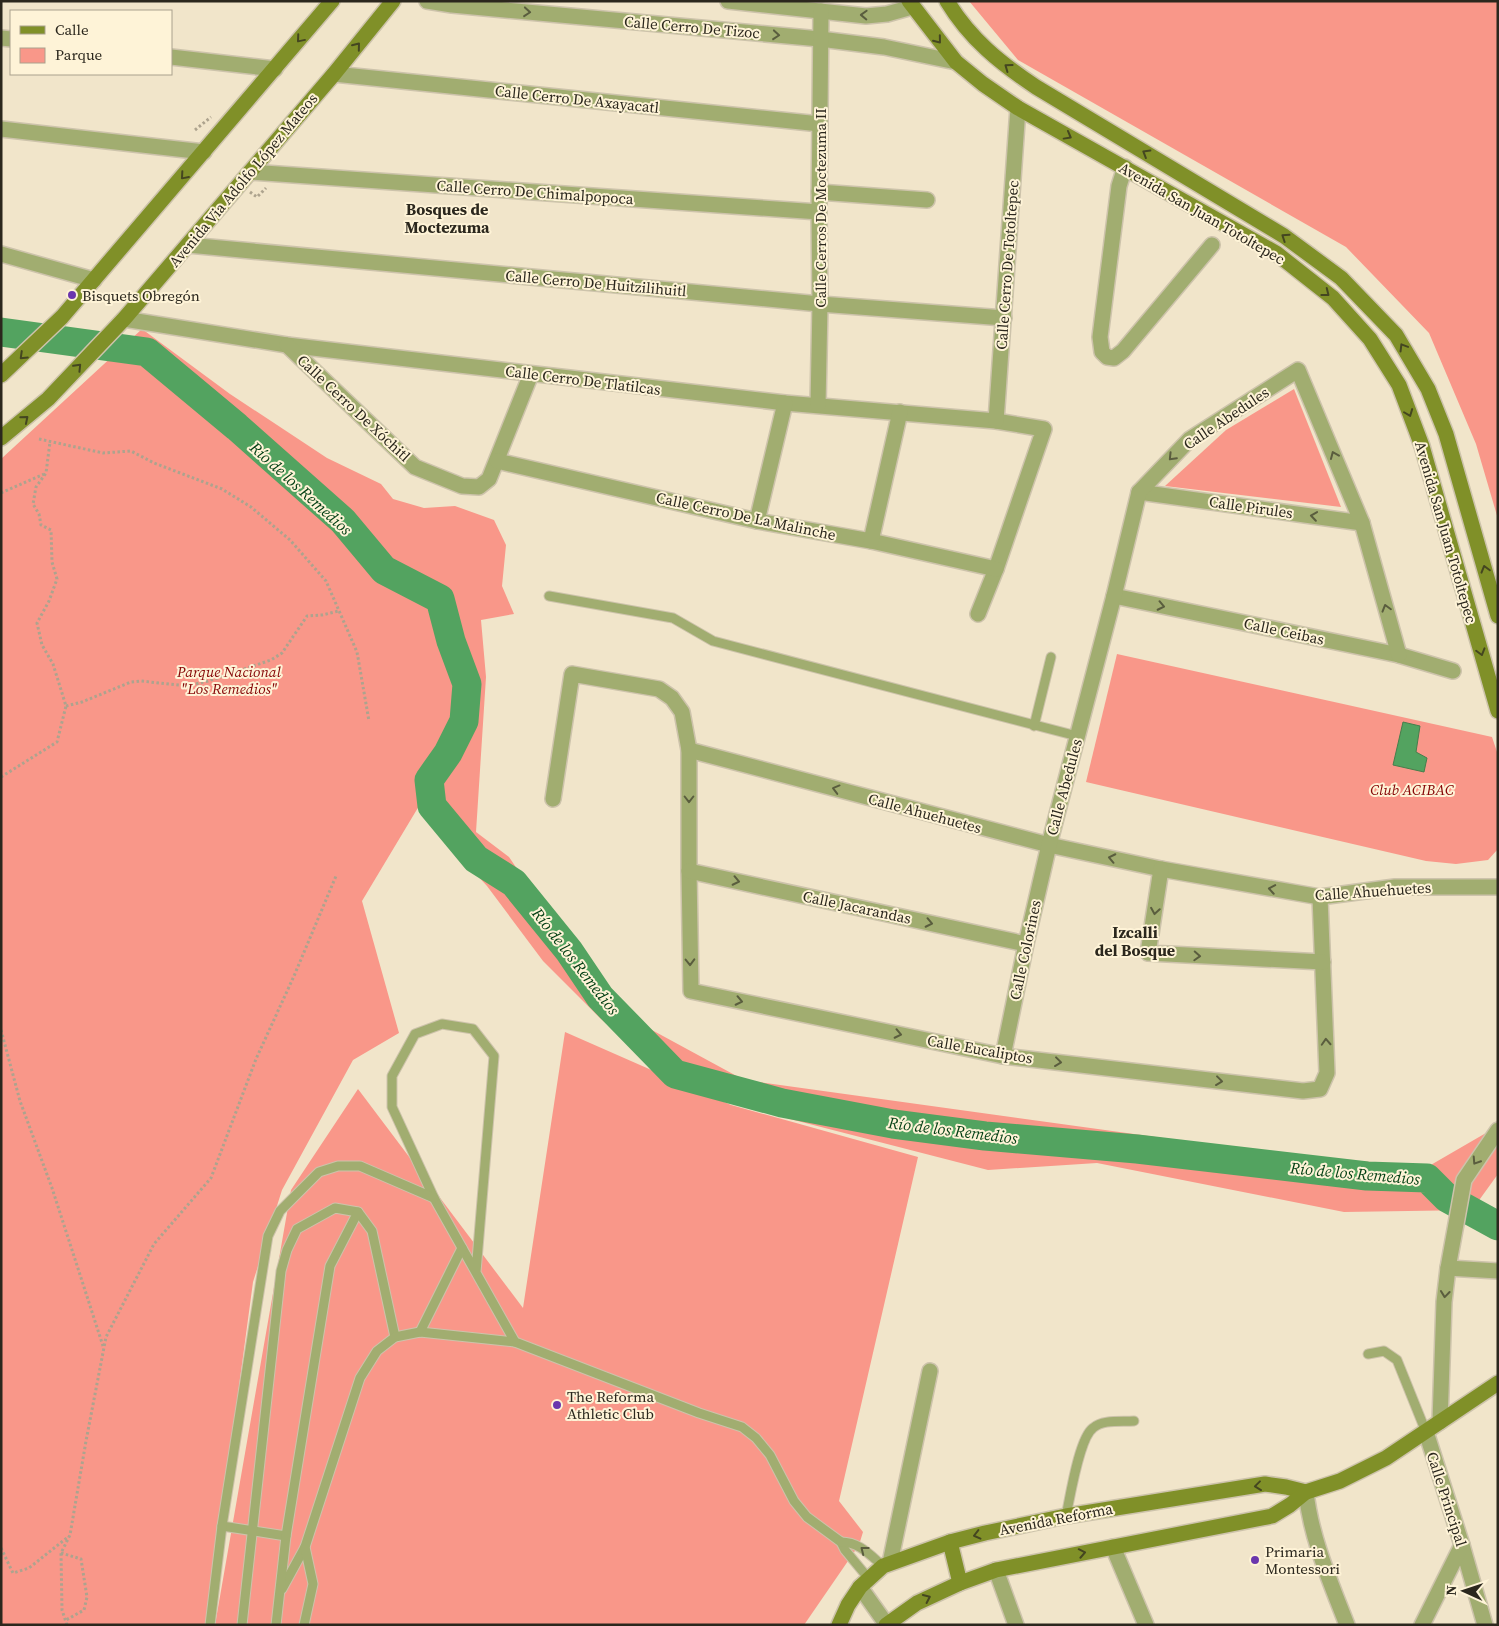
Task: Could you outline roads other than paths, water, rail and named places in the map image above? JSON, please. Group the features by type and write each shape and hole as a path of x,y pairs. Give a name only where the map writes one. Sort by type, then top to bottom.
{"main road":[{"path":"5,373 62,317 332,1"},
{"name":"Avenida Via Adolfo López Mateos","path":"1,438 48,399 124,319 334,74 393,1"},
{"name":"Avenida San Juan Totoltepec","path":"947,1 980,43 1005,66 1036,87 1284,236 1341,278 1396,335 1428,389 1446,434 1498,616"},
{"name":"Avenida San Juan Totoltepec","path":"910,4 956,62 983,84 1018,108 1276,253 1333,298 1370,339 1399,386 1422,446 1498,710"},
{"path":"887,1625 917,1603 960,1583 996,1570 1272,1516 1306,1492 1340,1481 1386,1458 1498,1383"},
{"name":"Avenida Reforma","path":"839,1625 848,1605 864,1583 887,1564 950,1542 1066,1516 1264,1484 1306,1492"},
{"path":"950,1542 960,1583"}],"street":[{"name":"Calle Cerro De Tizoc","path":"427,1 452,5 884,46 956,62"},
{"name":"Calle Cerro De Tizoc","path":"728,1 866,16 887,14 910,4"},
{"name":"Calle Cerros De Moctezuma II","path":"818,405 821,11"},
{"path":"172,57 275,68"},
{"name":"Calle Cerro De Axayacatl","path":"334,74 820,124"},
{"name":"Calle Cerro De Totoltepec","path":"996,421 1018,108"},
{"path":"1,129 204,152"},
{"path":"1125,168 1119,186 1100,337 1102,352 1107,357 1114,358 1122,351 1212,245"},
{"name":"Calle Cerro De Chimalpopoca","path":"250,172 819,212"},
{"path":"820,192 927,200"},
{"name":"Calle Cerro De Huitzilihuitl","path":"188,245 820,304 1004,318"},
{"path":"1,254 94,280"},
{"name":"Calle Cerro De Tlatilcas","path":"124,319 287,345 785,403 996,421 1044,429 996,569"},
{"name":"Calle Cerro De Xóchitl","path":"287,345 415,467 462,486 478,487 489,479 497,461"},
{"name":"Calle Abedules","path":"1049,845 1139,492 1190,439 1298,370 1362,523 1399,655"},
{"path":"497,461 530,374"},
{"path":"757,521 785,403"},
{"path":"871,541 900,412"},
{"name":"Calle Cerro De La Malinche","path":"497,461 757,521 871,541 996,569"},
{"name":"Calle Pirules","path":"1139,492 1362,523"},
{"path":"978,614 996,569"},
{"name":"Calle Ceibas","path":"1114,596 1399,655 1453,670"},
{"name":"Calle Eucaliptos","path":"552,799 572,674 658,690 672,698 682,712 689,750 691,992 1003,1056 1304,1091 1320,1089 1328,1074 1320,897"},
{"name":"Calle Ahuehuetes","path":"689,750 1049,845 1161,869 1320,897 1395,886 1498,886"},
{"name":"Calle Colorines","path":"1003,1056 1049,845"},
{"path":"1161,869 1148,953 1323,962"},
{"name":"Calle Jacarandas","path":"689,871 1026,944"},
{"path":"1440,1422 1444,1302 1458,1211 1463,1185 1493,1136"},
{"path":"1448,1268 1498,1271"},
{"path":"887,1564 930,1371"},
{"name":"Calle Principal","path":"1426,1432 1485,1625"},
{"path":"1306,1492 1308,1513 1314,1538 1347,1625"},
{"path":"1422,1625 1462,1545"},
{"path":"1112,1547 1146,1625"},
{"path":"996,1570 1016,1625"},
{"path":"864,1583 887,1625"}],"lane":[{"path":"549,596 673,618 714,641 1077,736"},
{"path":"1034,726 1051,657"},
{"path":"476,1272 494,1056 473,1029 442,1024 415,1034 392,1076 392,1107 434,1198 515,1342"},
{"path":"210,1625 222,1526 268,1236 280,1211 319,1172 338,1166 360,1166 434,1198"},
{"path":"242,1625 280,1272 287,1250 297,1229 335,1208 358,1212 372,1231 395,1337"},
{"path":"276,1625 286,1536 330,1266 358,1212"},
{"path":"420,1332 462,1248"},
{"path":"279,1594 305,1548 360,1378 377,1351 395,1337 420,1332 515,1342 699,1413 742,1427 756,1438 770,1455 794,1501 807,1517 841,1542 864,1583"},
{"path":"1368,1354 1384,1351 1397,1360 1426,1432"},
{"path":"1066,1516 1084,1440 1092,1428 1102,1423 1134,1421"},
{"path":"222,1526 286,1536"},
{"path":"841,1542 850,1542 858,1545 887,1564"},
{"path":"304,1625 313,1584 305,1548"}],"waterway":[{"name":"Río de los Remedios","path":"1,332 147,352 237,427 343,521 384,570 440,599 451,641 467,684 464,721 448,753 429,780 432,806 476,859 514,883 569,951 600,997 675,1074 782,1103 893,1124 985,1136 1137,1149 1367,1176 1427,1178 1447,1198 1498,1226"}],"place":[{"name":"Bisquets Obregón","path":"72,295"},
{"name":"The Reforma Athletic Club","path":"557,1405"},
{"name":"Primaria Montessori","path":"1255,1560"}],"district":[{"name":"Bosques de Moctezuma","path":"447,218"},
{"name":"Izcalli del Bosque","path":"1135,941"}],"park label":[{"name":"Parque Nacional \"Los Remedios\"","path":"229,680"},
{"name":"Club ACIBAC","path":"1412,789"}]}
